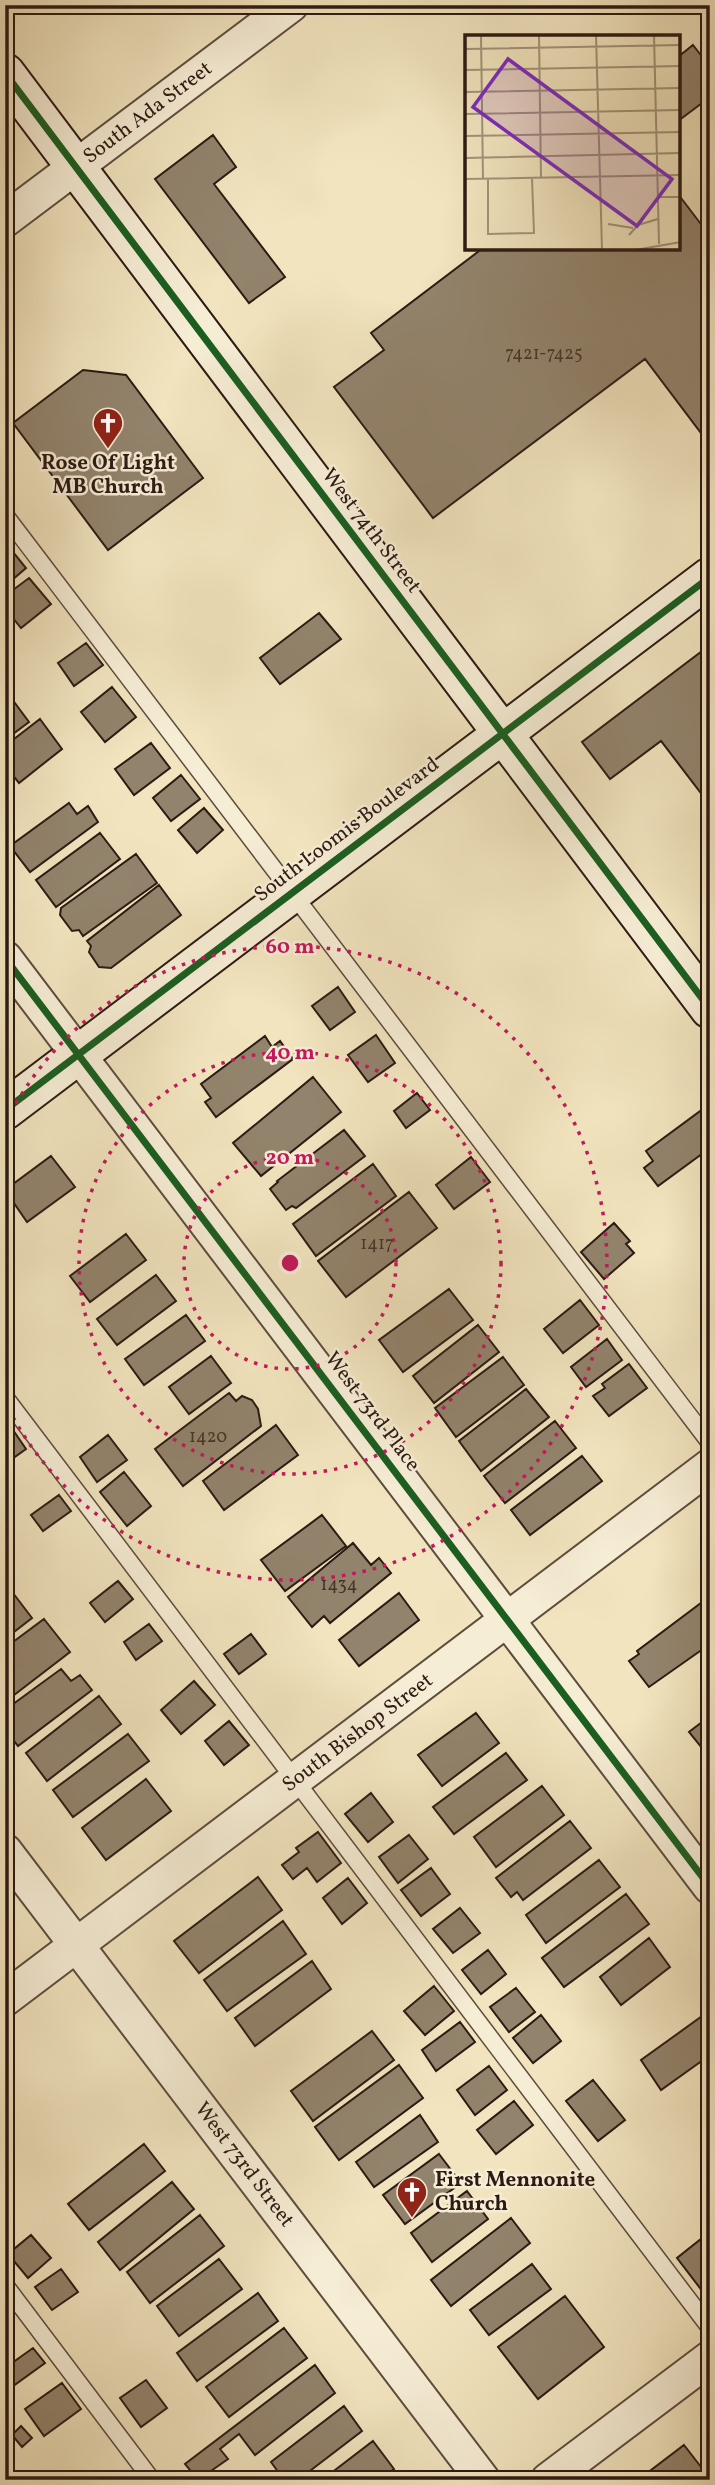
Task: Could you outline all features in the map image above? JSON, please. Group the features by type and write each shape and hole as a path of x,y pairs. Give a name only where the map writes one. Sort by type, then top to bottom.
{"street":[{"name":"South Ada Street","path":"5,220 290,6"},
{"name":"West 74th Street","path":"5,74 710,1009"},
{"name":"South Loomis Boulevard","path":"5,1110 710,577"},
{"name":"West 73rd Place","path":"5,958 710,1887"},
{"name":"South Bishop Street","path":"5,1999 710,1466"},
{"name":"West 73rd Street","path":"5,1851 482,2480"},
{"path":"548,2480 710,2358"}],"lane":[{"path":"5,515 710,1443"},
{"path":"5,1397 710,2328"},
{"path":"5,2285 152,2480"}],"building":[{"path":"693,45 710,67 710,97 680,120 680,55"},
{"path":"213,135 236,167 214,184 285,277 249,303 155,179"},
{"path":"680,197 710,236 710,445 645,359 433,518 334,387 384,350 371,333 480,250 680,250"},
{"name":"Rose Of Light MB Church","path":"83,370 126,375 203,478 108,550 13,423"},
{"path":"13,552 26,568 5,586 5,558"},
{"path":"29,578 51,604 21,628 5,608 5,596"},
{"path":"319,613 341,639 280,684 260,658"},
{"path":"86,643 103,665 74,686 58,663"},
{"path":"710,645 710,805 661,741 610,779 582,742"},
{"path":"112,687 136,717 105,742 81,712"},
{"path":"9,695 29,722 5,740 5,698"},
{"path":"40,719 62,749 19,783 5,765 5,746"},
{"path":"151,743 170,768 134,795 115,769"},
{"path":"181,775 200,799 171,821 153,798"},
{"path":"69,803 77,814 88,806 98,822 30,872 10,846"},
{"path":"204,808 223,830 197,853 178,830"},
{"path":"100,833 120,859 56,907 36,880"},
{"path":"136,854 157,883 83,936 79,930 72,931 60,915 61,908"},
{"path":"159,885 181,915 111,968 99,967 89,952 91,946 87,941"},
{"path":"338,987 355,1012 330,1030 312,1006"},
{"path":"376,1035 395,1063 368,1082 348,1055"},
{"path":"265,1036 272,1047 280,1041 293,1059 216,1117 205,1102 211,1098 201,1084"},
{"path":"313,1077 341,1112 261,1176 233,1143"},
{"path":"417,1093 430,1110 406,1128 394,1111"},
{"path":"703,1109 710,1118 710,1148 658,1186 644,1168 653,1161 646,1151"},
{"path":"344,1130 365,1156 296,1208 292,1206 286,1210 270,1189"},
{"path":"51,1156 75,1187 27,1222 5,1190"},
{"path":"471,1157 490,1182 454,1209 436,1185"},
{"path":"373,1164 396,1196 316,1256 293,1224"},
{"path":"409,1192 437,1228 346,1297 318,1261"},
{"path":"614,1223 630,1241 626,1244 634,1253 604,1279 581,1252"},
{"path":"126,1234 146,1260 90,1302 70,1276"},
{"path":"156,1275 176,1301 117,1345 97,1319"},
{"path":"449,1289 473,1320 403,1372 379,1340"},
{"path":"580,1300 599,1325 563,1353 544,1329"},
{"path":"186,1315 205,1341 144,1385 125,1359"},
{"path":"478,1325 499,1352 434,1403 413,1376"},
{"path":"607,1339 622,1360 586,1387 571,1367"},
{"path":"211,1356 231,1383 189,1414 169,1387"},
{"path":"503,1357 524,1385 456,1437 435,1408"},
{"path":"629,1364 647,1388 609,1416 593,1396 605,1388 602,1384"},
{"path":"526,1389 549,1417 481,1471 459,1441"},
{"path":"229,1393 236,1401 242,1396 252,1400 258,1409 261,1426 183,1486 155,1449"},
{"path":"555,1421 576,1448 505,1503 484,1476"},
{"path":"276,1425 298,1455 224,1510 203,1481"},
{"path":"11,1427 26,1449 5,1464 5,1432"},
{"path":"108,1435 127,1460 97,1482 80,1457"},
{"path":"582,1456 602,1481 530,1535 511,1510"},
{"path":"124,1472 151,1506 127,1526 100,1492"},
{"path":"59,1495 71,1511 43,1531 31,1515"},
{"path":"322,1515 346,1546 285,1591 261,1560"},
{"path":"353,1543 371,1565 379,1558 391,1573 330,1623 324,1616 312,1627 288,1597"},
{"path":"118,1581 133,1599 105,1622 90,1603"},
{"path":"13,1593 32,1618 5,1639 5,1598"},
{"path":"399,1593 419,1620 359,1666 339,1640"},
{"path":"701,1603 710,1615 710,1644 649,1687 629,1661 639,1654 637,1651"},
{"path":"44,1619 70,1652 5,1702 5,1648"},
{"path":"149,1624 162,1641 136,1660 124,1642"},
{"path":"251,1634 266,1654 239,1674 224,1654"},
{"path":"61,1669 71,1681 80,1675 92,1690 18,1746 5,1729 5,1710"},
{"path":"194,1681 215,1705 181,1734 161,1710"},
{"path":"99,1696 121,1724 47,1781 26,1753"},
{"path":"476,1713 499,1743 442,1786 418,1755"},
{"path":"710,1716 710,1758 689,1732"},
{"path":"229,1721 249,1745 224,1765 205,1741"},
{"path":"128,1734 149,1761 73,1817 53,1790"},
{"path":"506,1753 527,1780 454,1834 433,1807"},
{"path":"146,1779 171,1811 106,1860 82,1828"},
{"path":"542,1786 564,1815 496,1867 474,1837"},
{"path":"371,1793 393,1822 368,1842 345,1814"},
{"path":"570,1821 591,1848 523,1900 517,1892 511,1897 496,1878"},
{"path":"318,1832 341,1863 317,1882 307,1868 293,1879 282,1865 299,1852 296,1848"},
{"path":"409,1835 428,1859 398,1883 379,1857"},
{"path":"599,1860 620,1887 546,1943 526,1915"},
{"path":"431,1868 450,1894 421,1916 401,1890"},
{"path":"258,1877 282,1910 199,1973 174,1941"},
{"path":"348,1878 367,1903 342,1924 323,1898"},
{"path":"626,1894 649,1924 564,1987 542,1958"},
{"path":"460,1908 480,1933 453,1953 433,1929"},
{"path":"283,1921 306,1954 227,2011 204,1980"},
{"path":"649,1938 670,1967 621,2005 600,1977"},
{"path":"488,1950 506,1974 481,1994 462,1970"},
{"path":"312,1961 331,1989 255,2046 235,2018"},
{"path":"434,1986 454,2011 425,2035 404,2011"},
{"path":"516,1988 535,2012 509,2032 490,2007"},
{"path":"705,2014 710,2021 710,2055 661,2090 641,2060"},
{"path":"541,2015 561,2041 533,2063 513,2038"},
{"path":"460,2022 475,2042 436,2071 422,2050"},
{"path":"372,2031 394,2060 313,2121 291,2091"},
{"path":"399,2065 423,2098 339,2160 315,2127"},
{"path":"489,2066 507,2090 475,2115 457,2090"},
{"path":"593,2080 625,2120 598,2141 566,2101"},
{"path":"514,2101 533,2125 496,2154 477,2130"},
{"path":"420,2115 438,2142 374,2187 356,2162"},
{"path":"144,2144 165,2171 89,2230 68,2204"},
{"path":"439,2154 461,2183 405,2224 383,2195"},
{"path":"172,2182 194,2209 120,2270 98,2242"},
{"path":"467,2191 488,2219 432,2262 411,2233"},
{"path":"200,2215 224,2246 150,2303 127,2272"},
{"path":"511,2218 530,2243 451,2306 431,2280"},
{"path":"31,2235 51,2258 28,2278 8,2254"},
{"path":"706,2235 710,2240 710,2287 703,2292 677,2258"},
{"path":"219,2259 242,2289 179,2336 157,2306"},
{"path":"532,2264 551,2289 489,2335 470,2310"},
{"path":"61,2269 78,2292 52,2310 35,2287"},
{"path":"258,2293 278,2321 197,2381 177,2353"},
{"path":"565,2296 604,2347 538,2399 498,2347"},
{"path":"284,2328 307,2358 229,2417 206,2387"},
{"path":"33,2348 45,2363 9,2389 5,2383 5,2368"},
{"path":"315,2365 335,2393 255,2455 239,2434 220,2449 228,2459 198,2480 185,2464"},
{"path":"146,2380 167,2408 141,2427 120,2398"},
{"path":"62,2383 81,2409 44,2436 25,2409"},
{"path":"344,2406 362,2431 298,2480 284,2480 271,2462"},
{"path":"21,2426 32,2438 22,2447 12,2435"},
{"path":"373,2441 394,2469 380,2480 322,2480"},
{"path":"684,2445 708,2476 703,2480 638,2480"}],"cycle path":[{"path":"5,73 710,1009"},
{"path":"5,1110 710,577"},
{"path":"5,958 710,1887"}],"place":[{"name":"Rose Of Light MB Church","path":"108,450"},
{"name":"First Mennonite Church","path":"412,2219"}]}
